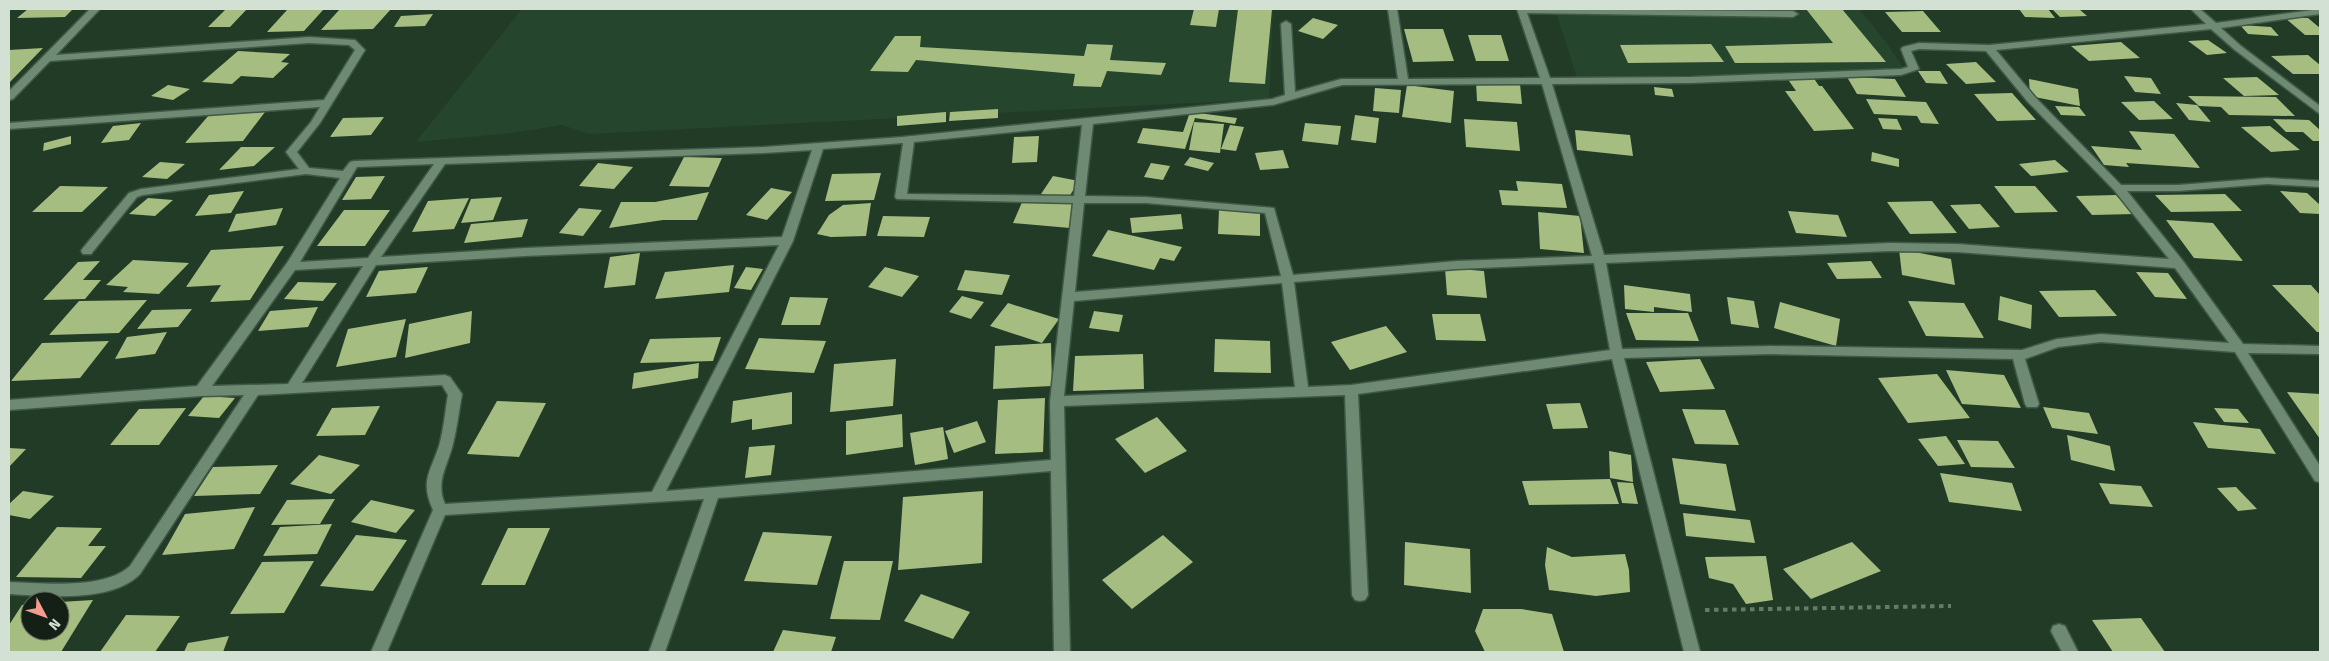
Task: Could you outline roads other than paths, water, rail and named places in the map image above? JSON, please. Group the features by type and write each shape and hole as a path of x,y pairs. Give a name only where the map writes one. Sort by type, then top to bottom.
{"street":[{"path":"9,97 95,9"},
{"path":"1392,9 1403,81"},
{"path":"2195,9 2238,48 2320,112"},
{"path":"1692,652 1617,354 1599,258 1546,81 1521,10 1793,14"},
{"path":"354,164 764,150 909,139 1274,102 1341,82 1690,80 1901,72 1914,69 1906,49 1920,46 1989,48 2214,26 2320,11"},
{"path":"1286,24 1290,97"},
{"path":"48,58 309,40 352,42 360,50 316,123 291,152 306,171"},
{"path":"1989,48 2031,99 2118,188 2179,264 2239,348 2320,478"},
{"path":"9,126 328,103"},
{"path":"1062,652 1057,401 1088,120"},
{"path":"909,139 901,197 1026,197 1064,200 1146,200 1270,210 1288,280 1302,392"},
{"path":"656,497 787,241 819,146"},
{"path":"292,389 372,261 442,161"},
{"path":"87,251 133,196 140,192 306,171 346,175 354,164"},
{"path":"201,391 291,266 354,164"},
{"path":"2118,188 2178,188 2267,181 2320,184"},
{"path":"291,266 525,252 787,241"},
{"path":"1068,297 1457,265 1889,246 1957,248 2179,264"},
{"path":"1057,401 1351,390 1617,354 1771,350 2018,355 2057,343 2101,338 2239,348 2320,350"},
{"path":"2018,355 2032,404"},
{"path":"9,405 201,391 292,389 445,380 455,394 446,445 436,473 433,494 440,510 379,652"},
{"path":"9,588 62,590 94,586 121,581 135,570 254,390"},
{"path":"1351,390 1360,595"},
{"path":"440,510 713,493 1058,465"},
{"path":"657,652 713,493"},
{"path":"2059,631 2070,652"}]}
